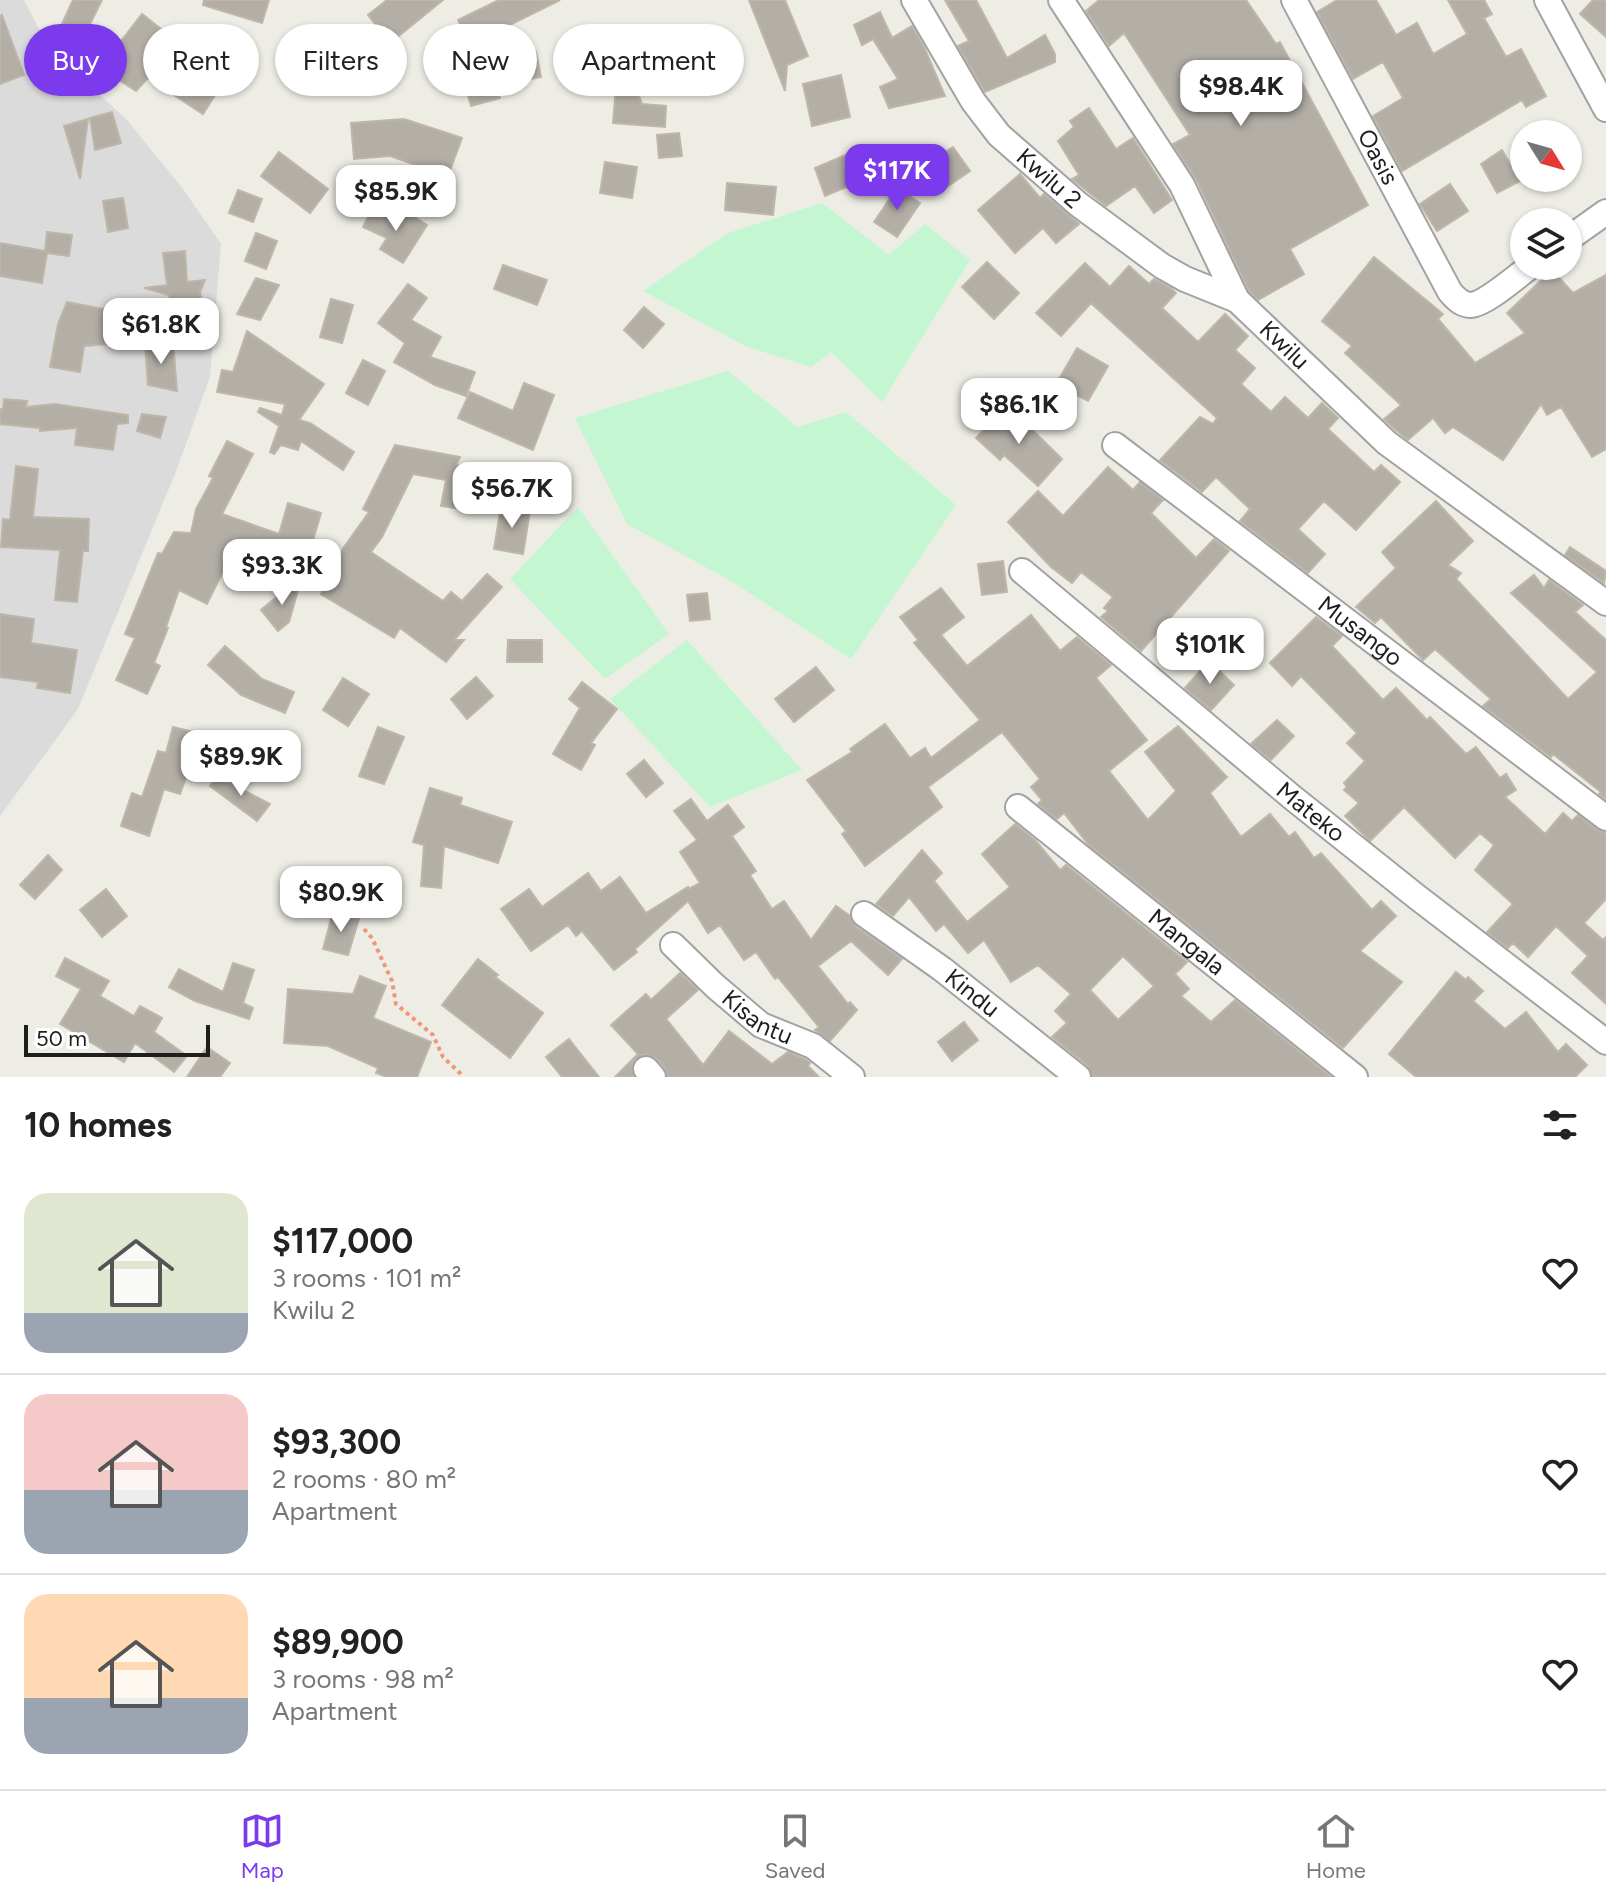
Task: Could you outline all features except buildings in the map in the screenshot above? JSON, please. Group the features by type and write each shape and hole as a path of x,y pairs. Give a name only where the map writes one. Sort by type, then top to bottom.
{"street":[{"name":"Kwilu 2","path":"914,0 973,101 999,135 1078,204 1162,266 1237,300"},
{"name":"Kwilu","path":"1061,0 1182,185 1237,300 1387,443 1606,603"},
{"name":"Oasis","path":"1294,0 1450,292 1457,301 1468,306 1479,303 1511,280"},
{"path":"1547,0 1606,109"},
{"path":"1582,229 1606,212"},
{"name":"Musango","path":"1115,445 1606,818"},
{"name":"Mateko","path":"1022,571 1293,798 1606,1042"},
{"name":"Mangala","path":"1018,807 1355,1077"},
{"name":"Kindu","path":"864,914 942,969 1078,1077"},
{"name":"Kisantu","path":"673,945 761,1025 813,1046 852,1077"}],"path":[{"path":"364,929 372,938 392,981 396,1004 433,1035 443,1057 464,1077"}],"shaded area":[{"path":"0,0 24,0 36,24 24,24 24,96 101,96 127,120 183,189 221,244 210,377 177,469 78,709 0,816"}],"green space":[{"path":"822,203 889,255 925,224 970,260 882,402 831,352 811,367 745,346 643,291 728,233"},
{"path":"728,371 798,427 846,412 956,505 851,659 731,581 627,524 575,418"},
{"path":"578,507 669,634 605,679 510,579"},
{"path":"687,640 802,770 710,807 610,699"}]}
